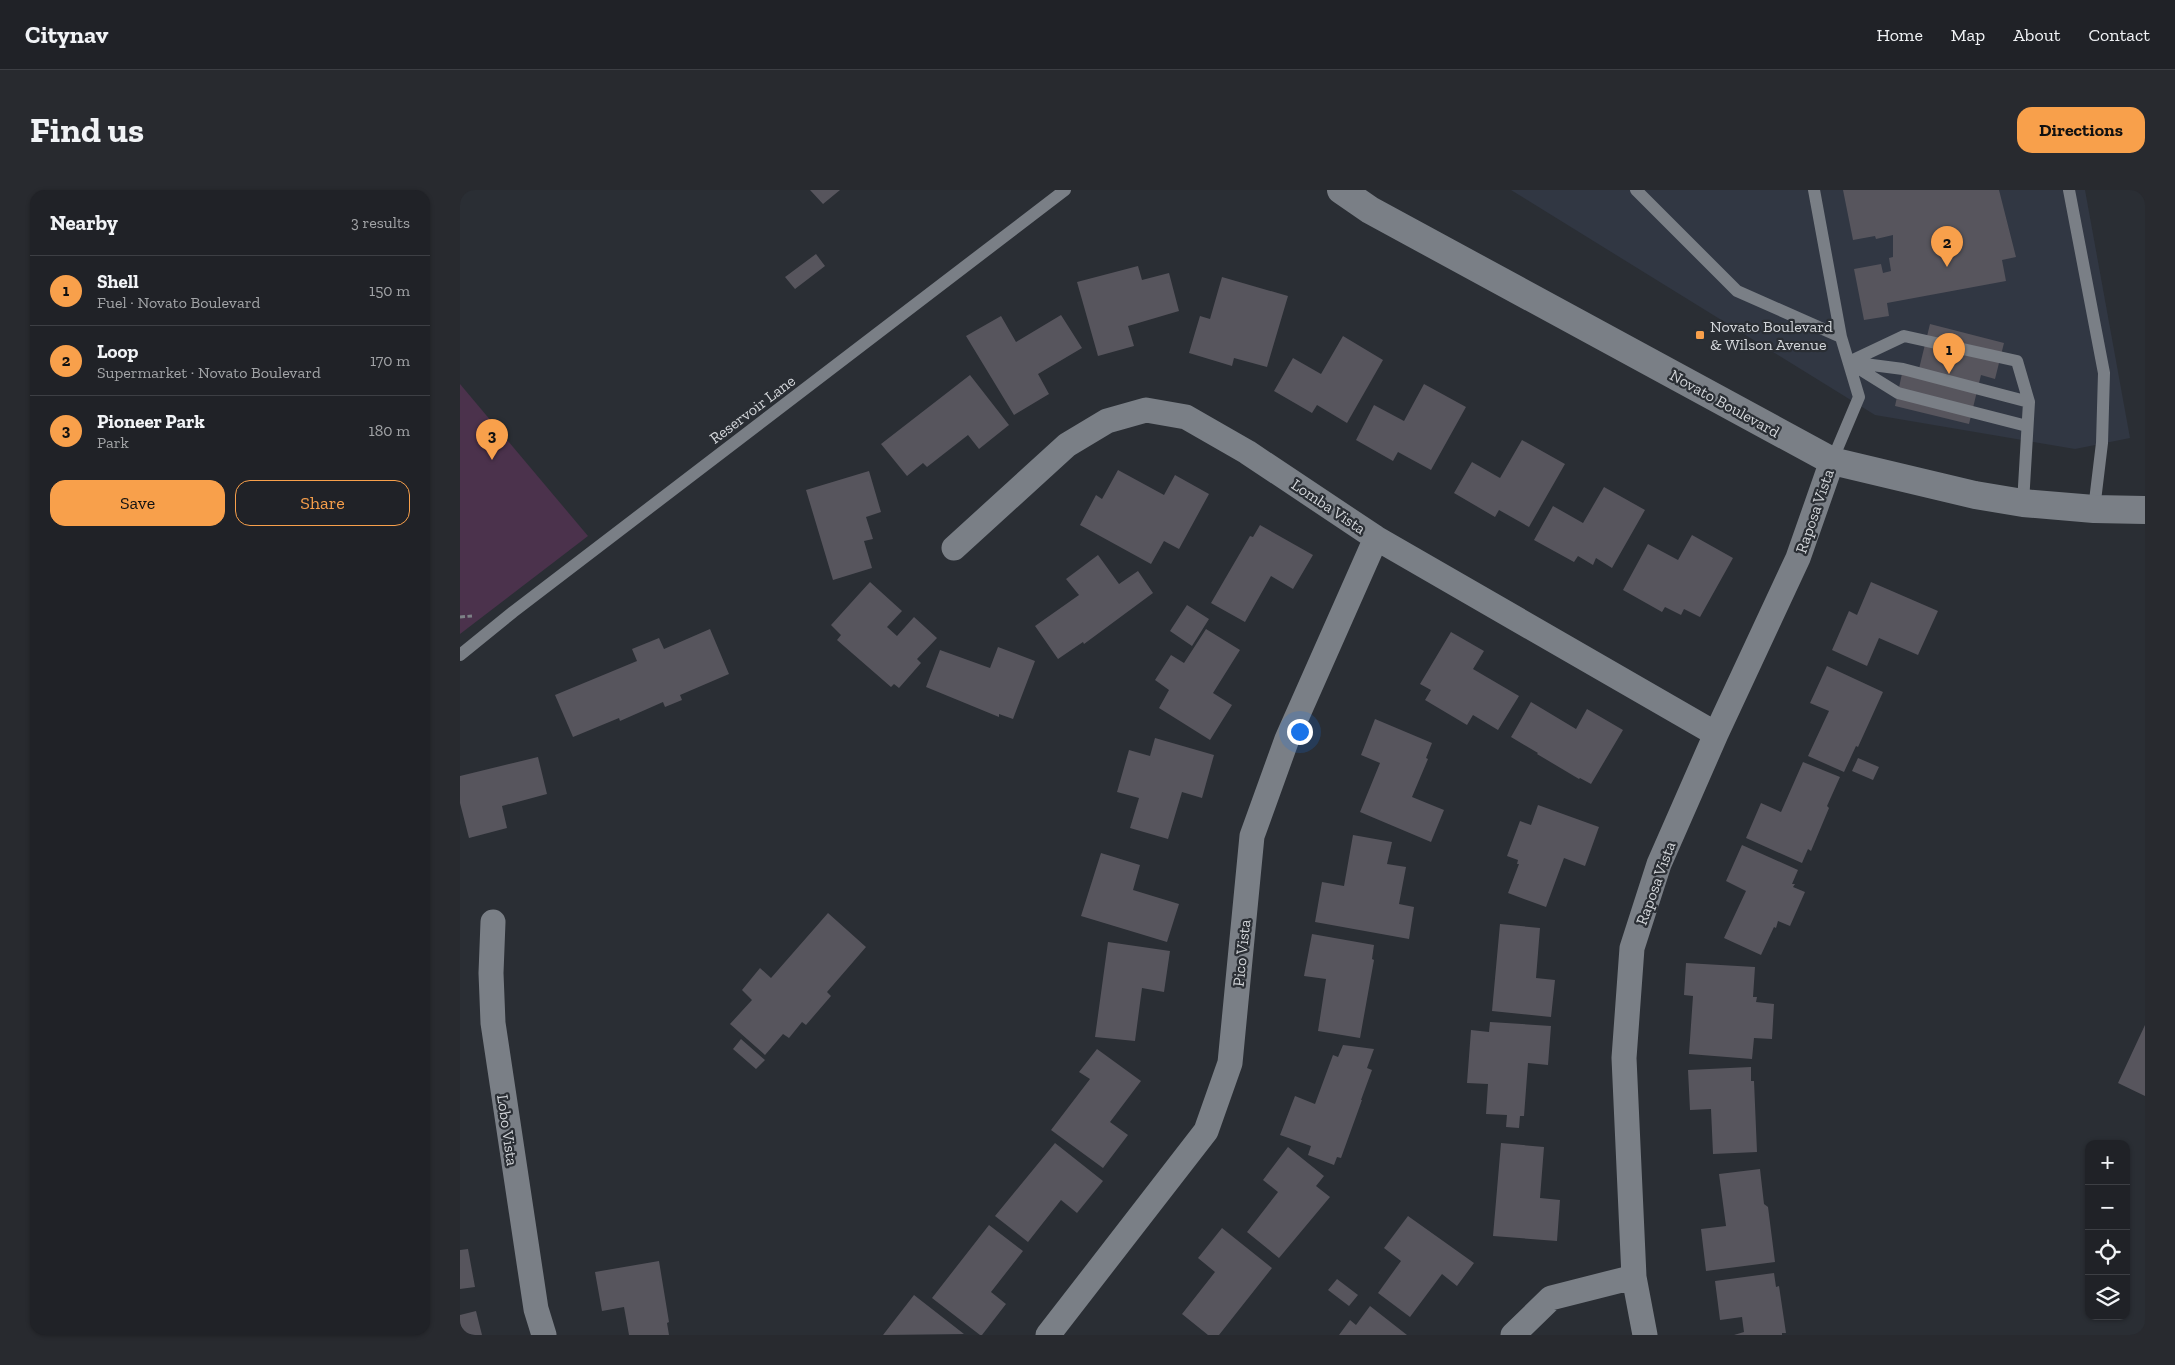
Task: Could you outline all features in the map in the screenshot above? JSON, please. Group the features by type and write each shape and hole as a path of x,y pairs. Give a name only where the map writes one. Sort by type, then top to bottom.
{"main road":[{"name":"Novato Boulevard","path":"1340,190 1370,210 1832,461 1975,495 2023,503 2094,509 2145,510"}],"street":[{"name":"Lomba Vista","path":"954,548 1067,445 1107,422 1146,410 1186,417 1247,452 1376,538 1716,734"},
{"name":"Raposa Vista","path":"1645,1335 1634,1277 1624,1058 1632,948 1659,864 1716,734 1798,558 1832,461"},
{"name":"Pico Vista","path":"1048,1335 1206,1131 1230,1063 1252,836 1287,739 1376,538"},
{"name":"Lobo Vista","path":"493,922 491,973 493,1023 536,1309 544,1335"},
{"path":"1513,1335 1551,1298 1634,1277"}],"lane":[{"name":"Reservoir Lane","path":"460,655 529,600 1065,190"},
{"path":"1636,190 1737,291 1841,337"},
{"path":"1814,190 1841,337 1859,397 1832,461"},
{"path":"2069,190 2104,373 2102,443 2094,509"},
{"path":"1849,362 1904,336 2017,361 2029,402 2023,503"},
{"path":"1849,362 1904,369 2029,402"},
{"path":"1849,362 1898,393 2027,426"}],"shaded area":[{"path":"1511,190 2085,190 2130,438 2075,449 1875,415"},
{"path":"460,384 588,536 460,634"}],"building":[{"path":"810,190 840,190 823,204"},
{"path":"1843,190 1999,190 2016,257 2002,260 2006,281 1887,303 1889,316 1864,320 1854,269 1881,264 1883,273 1891,271 1889,258 1893,257 1893,235 1876,239 1875,236 1853,240"},
{"path":"816,254 825,266 795,289 785,277"},
{"path":"1138,266 1142,280 1169,273 1179,311 1128,326 1134,346 1098,356 1077,282"},
{"path":"1222,277 1288,296 1267,367 1234,358 1232,366 1189,353 1200,316 1210,319"},
{"path":"1061,315 1082,348 1038,374 1049,394 1014,415 966,336 1001,316 1016,342"},
{"path":"1930,324 2004,343 1995,379 1981,375 1969,424 1895,406 1903,369 1918,373"},
{"path":"1343,336 1383,360 1347,423 1317,405 1312,413 1274,391 1293,358 1321,374"},
{"path":"970,375 1009,425 979,449 968,435 927,467 923,463 907,476 881,444"},
{"path":"1424,384 1466,407 1431,470 1398,452 1393,461 1356,440 1374,405 1404,421"},
{"path":"1522,440 1565,464 1529,527 1499,510 1495,517 1454,493 1472,462 1500,478"},
{"path":"1118,470 1164,495 1175,475 1209,494 1179,549 1164,541 1151,564 1080,525 1096,495 1102,499"},
{"path":"869,471 881,512 866,517 873,539 864,541 872,568 833,580 806,490"},
{"path":"1604,487 1645,510 1612,568 1596,558 1593,565 1578,556 1574,562 1534,540 1553,506 1583,523"},
{"path":"1260,525 1313,555 1293,589 1271,576 1245,622 1211,603 1250,536 1253,537"},
{"path":"1692,535 1733,558 1700,617 1684,609 1681,615 1665,607 1662,612 1623,590 1648,544 1678,560"},
{"path":"1098,555 1119,584 1138,571 1153,593 1084,644 1083,642 1058,659 1035,626 1079,595 1066,579"},
{"path":"870,582 902,611 887,627 897,636 914,617 937,638 917,659 921,663 899,688 894,684 891,687 837,640 841,635 831,625"},
{"path":"1871,582 1938,611 1918,655 1879,638 1867,666 1832,650 1849,611 1857,615"},
{"path":"1187,605 1209,619 1192,646 1170,631"},
{"path":"710,629 729,674 680,695 682,700 665,707 663,702 620,721 619,718 573,737 555,695 637,661 632,649 659,638 664,649"},
{"path":"1206,629 1240,650 1213,693 1232,705 1210,740 1159,708 1169,690 1155,680 1171,655 1184,663"},
{"path":"1451,632 1484,651 1473,669 1519,696 1498,730 1473,715 1467,725 1425,700 1431,690 1420,684"},
{"path":"998,647 1035,661 1013,719 999,714 999,717 926,687 940,650 990,668"},
{"path":"1827,666 1883,692 1858,747 1856,746 1844,772 1808,756 1829,711 1810,703"},
{"path":"1531,702 1576,729 1587,709 1623,730 1591,784 1579,779 1511,737"},
{"path":"1375,719 1432,743 1426,758 1428,759 1412,797 1444,810 1431,842 1360,812 1380,763 1361,755"},
{"path":"1155,738 1214,755 1202,798 1182,792 1168,839 1130,828 1139,798 1117,792 1129,750 1150,756"},
{"path":"538,757 547,794 502,806 507,828 469,838 460,803 460,776"},
{"path":"1858,758 1879,767 1873,780 1852,771"},
{"path":"1803,762 1840,777 1827,806 1829,808 1811,851 1808,849 1802,863 1746,838 1761,803 1781,812"},
{"path":"1538,805 1599,827 1585,866 1564,858 1546,907 1508,893 1519,864 1517,864 1518,860 1507,856 1520,821 1531,825"},
{"path":"1353,835 1392,842 1387,864 1406,867 1399,904 1414,907 1409,939 1315,922 1322,882 1344,886"},
{"path":"1742,845 1798,870 1792,884 1795,884 1793,887 1805,892 1790,926 1778,921 1761,955 1724,938 1746,891 1726,881"},
{"path":"1101,853 1140,865 1133,890 1179,904 1167,942 1081,916"},
{"path":"828,913 866,947 827,992 831,996 806,1025 802,1022 789,1038 783,1034 765,1055 730,1024 752,1000 742,990 760,968 771,978"},
{"path":"1500,924 1540,928 1536,978 1555,980 1551,1017 1492,1011"},
{"path":"1312,934 1374,945 1372,959 1374,960 1360,1038 1318,1031 1326,979 1304,976"},
{"path":"1108,942 1170,951 1164,992 1142,988 1135,1041 1095,1037"},
{"path":"1686,963 1755,967 1753,997 1757,997 1756,1002 1774,1004 1772,1039 1754,1038 1752,1059 1689,1054 1693,996 1684,995"},
{"path":"1490,1022 1551,1026 1548,1065 1528,1063 1524,1116 1520,1116 1519,1128 1506,1127 1507,1115 1486,1114 1488,1084 1467,1083 1471,1030 1489,1032"},
{"path":"2145,1025 2145,1096 2118,1083"},
{"path":"741,1039 765,1060 756,1069 733,1049"},
{"path":"1343,1045 1374,1049 1367,1068 1372,1070 1362,1100 1341,1158 1337,1157 1334,1165 1308,1155 1311,1146 1280,1135 1295,1096 1315,1104 1333,1055 1338,1057"},
{"path":"1097,1049 1141,1081 1110,1122 1128,1135 1103,1168 1051,1130 1090,1079 1079,1072"},
{"path":"1751,1067 1751,1081 1754,1081 1757,1152 1713,1154 1711,1109 1690,1110 1688,1070"},
{"path":"1055,1143 1103,1181 1077,1213 1061,1200 1028,1242 995,1216"},
{"path":"1501,1143 1544,1147 1540,1198 1560,1200 1557,1241 1493,1236"},
{"path":"1288,1147 1324,1176 1316,1186 1330,1197 1279,1258 1247,1232 1278,1192 1263,1180"},
{"path":"1760,1169 1764,1204 1768,1207 1775,1262 1706,1271 1701,1229 1726,1226 1719,1174"},
{"path":"1408,1216 1474,1263 1457,1286 1442,1274 1410,1317 1378,1293 1401,1261 1384,1248"},
{"path":"989,1225 1023,1251 991,1292 1006,1304 982,1335 980,1335 932,1298"},
{"path":"1222,1228 1272,1268 1219,1335 1208,1335 1182,1314 1215,1272 1198,1258"},
{"path":"468,1249 475,1287 460,1289 460,1250"},
{"path":"659,1261 669,1322 667,1323 669,1335 629,1335 624,1307 602,1311 595,1272"},
{"path":"1774,1273 1776,1287 1779,1286 1786,1333 1782,1333 1782,1335 1734,1335 1744,1332 1742,1317 1720,1320 1715,1281"},
{"path":"1337,1279 1358,1295 1349,1306 1328,1290"},
{"path":"914,1295 964,1334 883,1335"},
{"path":"1370,1306 1407,1335 1339,1335 1350,1320 1356,1325"},
{"path":"476,1311 482,1335 460,1335 460,1315"}],"place":[{"name":"Loop","path":"1947,267"},
{"name":"Novato Boulevard & Wilson Avenue","path":"1700,335"},
{"name":"Shell","path":"1949,374"},
{"name":"Pioneer Park","path":"492,460"}]}
